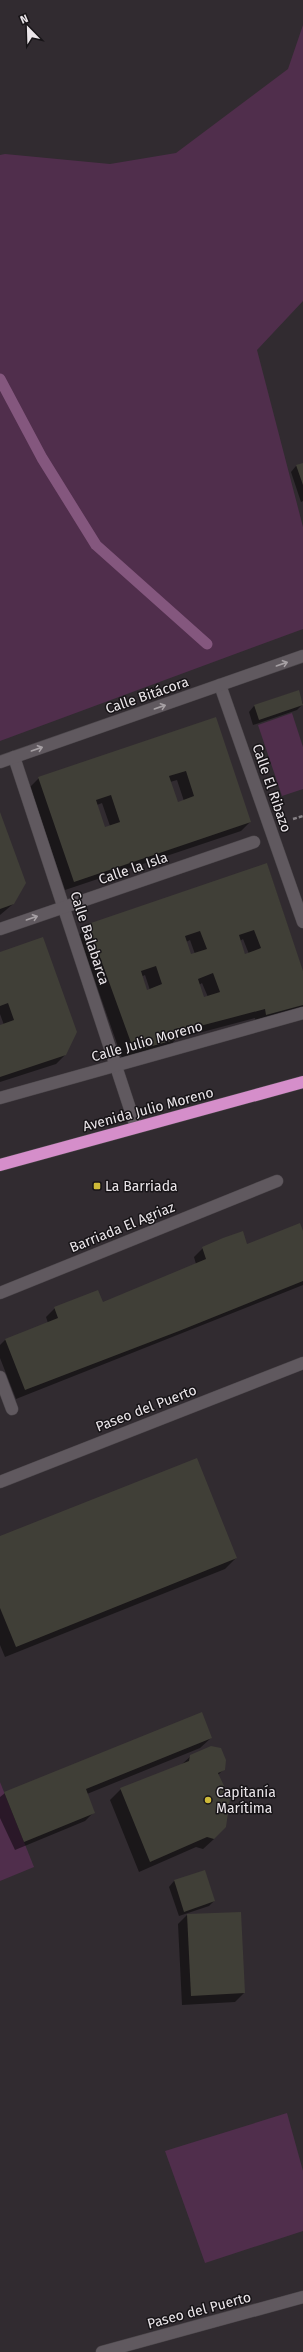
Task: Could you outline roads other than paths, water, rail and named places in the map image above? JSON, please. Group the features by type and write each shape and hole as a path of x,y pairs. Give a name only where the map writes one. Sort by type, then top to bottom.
{"highway":[{"name":"Avenida Julio Moreno","path":"0,1164 303,1082"}],"street":[{"name":"Calle Bitácora","path":"0,762 303,656"},
{"name":"Calle El Ribazo","path":"220,685 303,922"},
{"name":"Calle Balabarca","path":"14,757 136,1127"},
{"name":"Calle la Isla","path":"0,929 254,842"},
{"name":"Calle Julio Moreno","path":"0,1098 303,1013"},
{"name":"Barriada El Agriaz","path":"0,1293 277,1181"},
{"name":"Paseo del Puerto","path":"0,1482 303,1363"},
{"path":"0,1377 12,1409"},
{"name":"Paseo del Puerto","path":"102,2352 303,2297"}],"waterway":[{"path":"0,379 42,458 96,545 207,644"}],"place":[{"name":"La Barriada","path":"97,1186"},
{"name":"Capitanía Marítima","path":"208,1800"}]}
